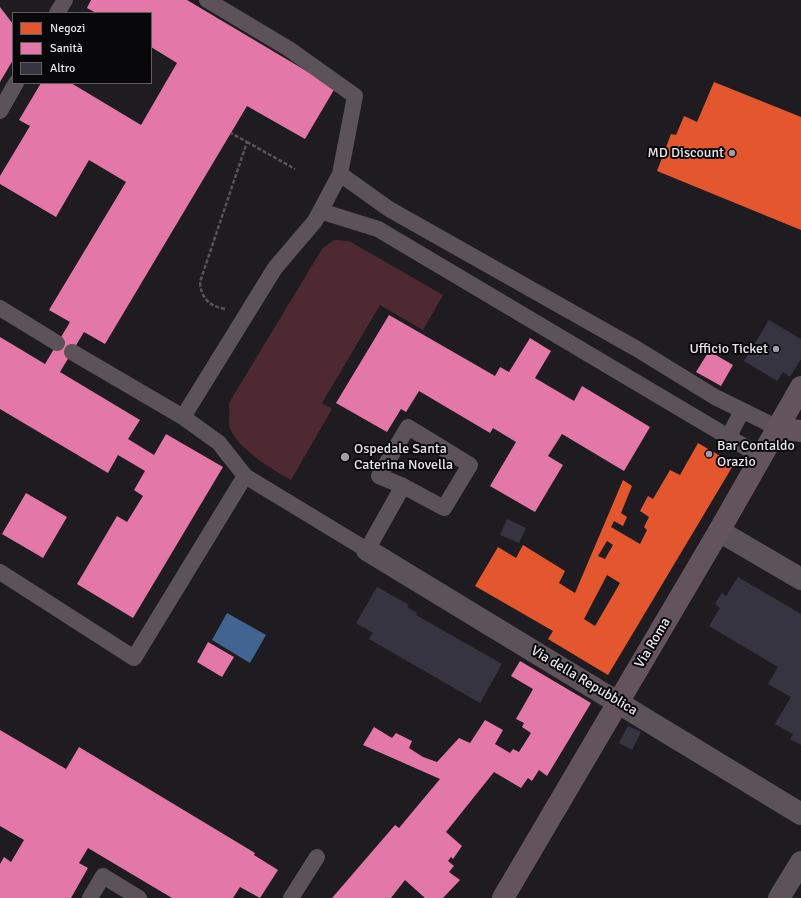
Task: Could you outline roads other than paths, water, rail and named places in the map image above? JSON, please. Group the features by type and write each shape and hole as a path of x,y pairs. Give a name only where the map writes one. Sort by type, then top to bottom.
{"main road":[{"name":"Via Roma","path":"503,898 719,531 801,387"},
{"path":"778,428 801,431"}],"street":[{"path":"719,531 801,579"},
{"name":"Via della Repubblica","path":"367,550 801,814"},
{"path":"779,898 801,862"}],"lane":[{"path":"58,12 65,0"},
{"path":"183,417 275,268 315,221 340,174 355,96 289,49 207,0"},
{"path":"0,111 15,84"},
{"path":"340,174 389,209 521,283 742,412 778,428"},
{"path":"320,211 378,229 762,457"},
{"path":"0,308 57,343"},
{"path":"72,352 183,417 219,443 245,476 367,550 403,486"},
{"path":"728,436 742,412"},
{"path":"408,427 470,465 444,508 403,486 379,476 408,427"},
{"path":"0,572 134,658 245,476"},
{"path":"291,898 317,857"},
{"path":"90,898 103,876 139,898"}],"water":[{"path":"227,613 266,635 250,663 212,640"}],"place":[{"name":"MD Discount","path":"732,153"},
{"name":"Ufficio Ticket","path":"776,349"},
{"name":"Bar Contaldo Orazio","path":"709,454"},
{"name":"Ospedale Santa Caterina Novella","path":"345,457"}]}
